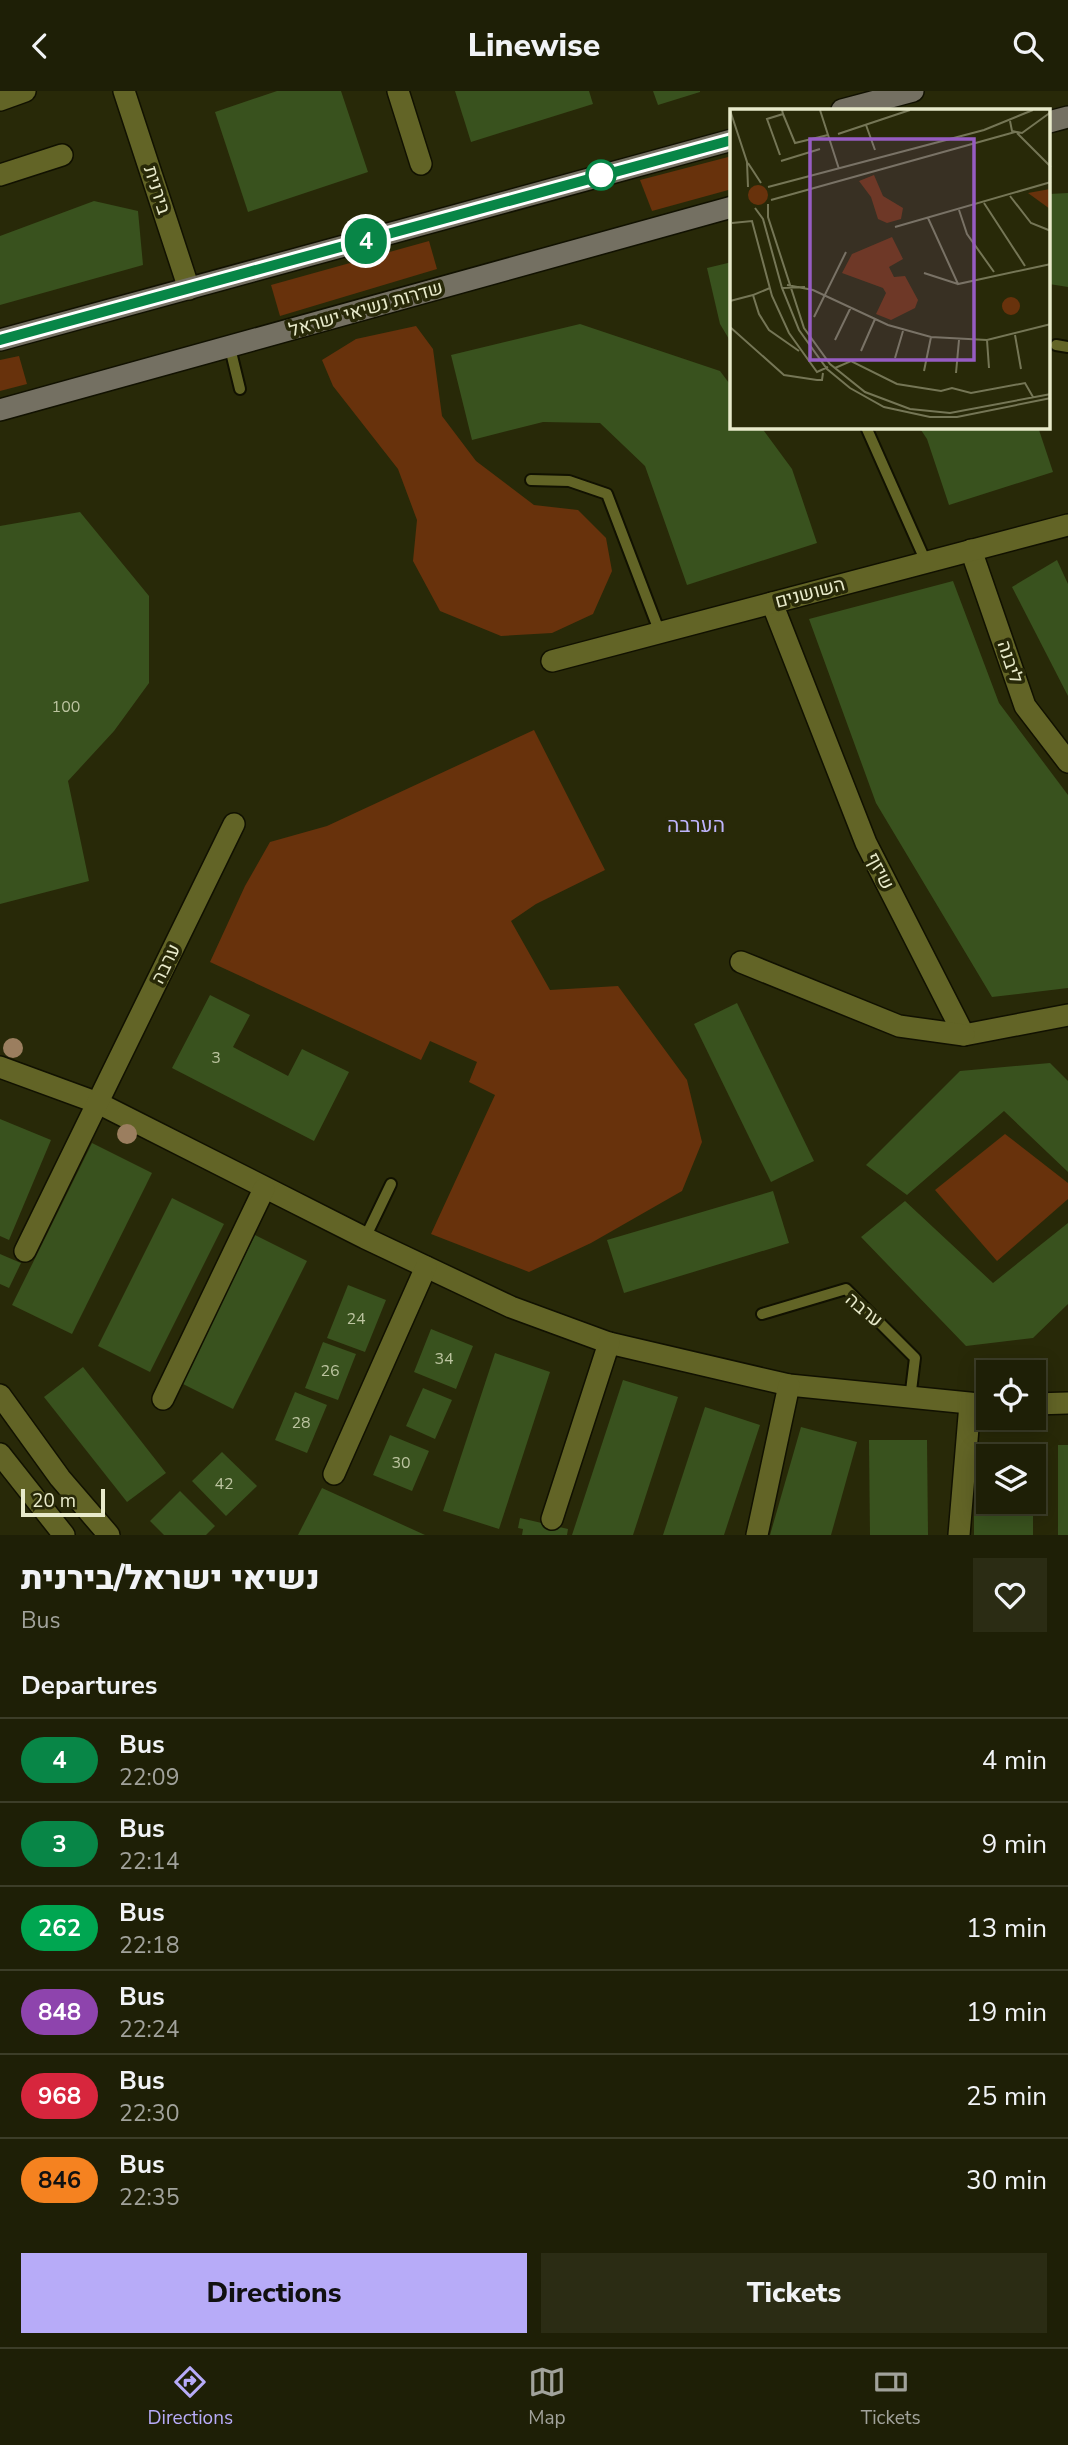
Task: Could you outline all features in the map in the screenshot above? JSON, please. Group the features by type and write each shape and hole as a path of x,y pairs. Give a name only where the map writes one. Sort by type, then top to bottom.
{"main road":[{"path":"846,109 913,91"},
{"path":"1050,122 1068,117"},
{"path":"0,341 730,141"},
{"name":"שדרות נשיאי ישראל","path":"0,409 230,348 730,208"}],"street":[{"path":"0,100 25,91"},
{"name":"בירנית","path":"124,91 189,289"},
{"path":"398,91 421,164"},
{"path":"0,174 62,155"},
{"name":"השושנים","path":"552,661 1068,525"},
{"name":"ליבנה","path":"971,551 1025,706 1068,762"},
{"name":"שיזף","path":"772,603 866,843 964,1035"},
{"name":"ערבה","path":"25,1251 234,824"},
{"path":"741,962 899,1026 964,1035 1068,1014"},
{"path":"0,1067 98,1103 264,1189 511,1307 609,1343 789,1384 976,1405"},
{"path":"163,1399 264,1189"},
{"path":"334,1473 426,1267"},
{"path":"552,1520 609,1343"},
{"path":"757,1535 789,1384"},
{"path":"0,1395 60,1478 109,1535"},
{"path":"1046,1404 1068,1403"},
{"path":"959,1535 976,1424"},
{"path":"0,1454 64,1535"}],"lane":[{"path":"1056,345 1068,347"},
{"path":"230,348 240,389"},
{"path":"867,429 926,562"},
{"path":"531,480 569,481 607,494 660,633"},
{"path":"365,1238 391,1184"},
{"name":"ערבה","path":"762,1314 846,1289 915,1358 910,1399"}],"shaded area":[{"path":"730,157 730,190 652,211 640,180"},
{"path":"429,241 437,269 280,316 271,285"},
{"path":"416,326 433,349 442,416 476,461 534,505 578,510 606,538 612,571 593,614 552,633 501,636 440,611 413,561 417,520 398,469 333,386 322,360 356,339"},
{"path":"19,356 27,384 0,391 0,360"},
{"path":"534,730 605,870 536,904 511,921 550,990 618,986 687,1080 702,1142 682,1191 591,1243 529,1272 431,1234 495,1095 469,1082 477,1062 430,1041 421,1060 210,962 245,886 270,842 327,826"},
{"path":"1005,1134 1068,1183 1068,1199 997,1261 935,1190"}],"building":[{"path":"277,91 341,91 368,172 248,212 215,112"},
{"path":"455,91 589,91 593,104 471,142"},
{"path":"653,91 700,91 700,92 658,105"},
{"path":"1068,193 1068,287 1050,284 1050,194"},
{"path":"94,201 138,211 143,265 0,305 0,236"},
{"path":"730,262 730,341 720,324 707,268"},
{"path":"580,324 720,371 730,384 730,429 762,429 792,469 817,543 687,585 645,466 600,423 543,422 472,440 451,355"},
{"path":"920,429 1039,429 1053,472 949,505 927,439"},
{"path":"80,512 149,596 149,683 114,731 68,781 89,881 0,904 0,526"},
{"path":"1057,560 1068,584 1068,696 1012,587"},
{"path":"953,581 999,703 1068,795 1068,988 992,997 876,803 809,619"},
{"path":"210,995 250,1015 233,1047 288,1076 302,1049 349,1072 314,1141 172,1068"},
{"path":"737,1003 814,1161 771,1182 694,1024"},
{"path":"1050,1063 1068,1081 1068,1172 1004,1111 907,1195 866,1165 960,1071"},
{"path":"0,1119 51,1140 9,1240 0,1236"},
{"path":"92,1143 152,1173 72,1334 12,1305"},
{"path":"773,1191 789,1243 624,1293 607,1240"},
{"path":"172,1198 224,1224 150,1372 98,1346"},
{"path":"905,1201 993,1283 1068,1223 1068,1304 1033,1338 966,1346 861,1237"},
{"path":"255,1235 307,1261 233,1409 181,1383"},
{"path":"0,1254 21,1263 9,1288 0,1284"},
{"path":"348,1285 386,1300 365,1352 327,1338"},
{"path":"431,1329 473,1346 456,1389 414,1372"},
{"path":"323,1342 356,1354 338,1400 305,1388"},
{"path":"495,1353 550,1372 499,1529 443,1511"},
{"path":"83,1367 166,1473 127,1502 44,1397"},
{"path":"623,1380 678,1397 633,1535 572,1535"},
{"path":"423,1388 452,1400 435,1439 406,1426"},
{"path":"295,1392 327,1405 307,1453 275,1440"},
{"path":"705,1407 760,1425 724,1535 663,1535"},
{"path":"801,1427 857,1442 831,1535 770,1535"},
{"path":"390,1435 429,1451 412,1491 373,1475"},
{"path":"869,1440 927,1440 928,1535 870,1535"},
{"path":"1058,1445 1068,1445 1068,1535 1058,1535"},
{"path":"976,1446 976,1514 1033,1514 1033,1535 974,1535"},
{"path":"222,1452 257,1486 226,1516 192,1481"},
{"path":"322,1488 425,1535 298,1535"},
{"path":"180,1491 215,1526 206,1535 164,1535 150,1521"},
{"path":"520,1518 568,1529 567,1535 522,1535 523,1529 518,1528"}],"bus line":[{"name":"4","path":"0,340 730,141"}],"district":[{"name":"הערבה","path":"696,825"}]}
